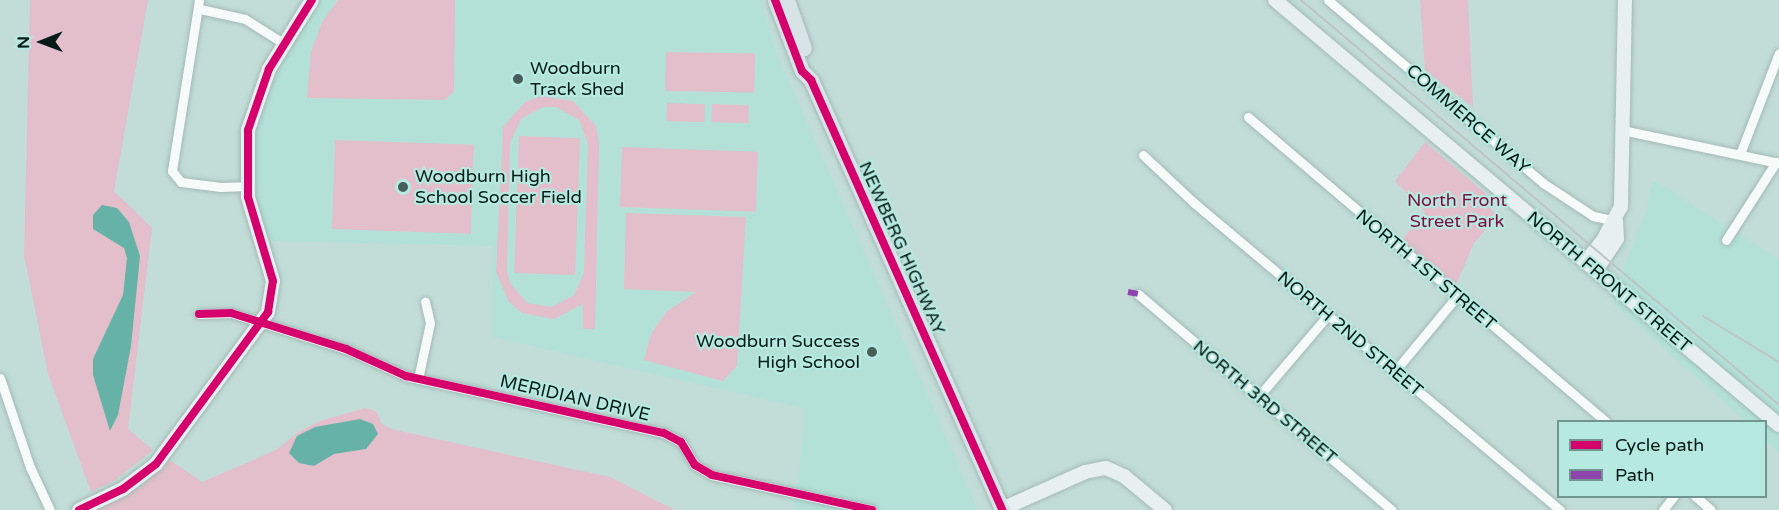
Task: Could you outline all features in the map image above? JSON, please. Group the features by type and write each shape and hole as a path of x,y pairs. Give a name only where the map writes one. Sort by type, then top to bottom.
{"main road":[{"name":"NEWBERG HIGHWAY","path":"775,0 802,71 811,80 1001,510"},
{"name":"NEWBERG HIGHWAY","path":"787,0 812,68 811,80"}],"street":[{"path":"79,510 123,489 156,464 262,323 271,304 273,281 255,227 246,186 250,118 262,83 283,44 312,0"},
{"name":"NORTH FRONT STREET","path":"1275,0 1779,425"},
{"name":"COMMERCE WAY","path":"1328,0 1543,183 1593,216 1616,221"},
{"path":"1591,266 1616,221 1621,207 1625,0"},
{"path":"246,186 215,187 181,182 173,176 172,165 200,5 245,19 283,44"},
{"path":"1740,154 1779,53"},
{"name":"NORTH 1ST STREET","path":"1248,117 1604,420"},
{"path":"1622,130 1778,162 1726,240"},
{"name":"NORTH 2ND STREET","path":"1143,155 1328,315 1560,510"},
{"name":"NORTH 3RD STREET","path":"1138,294 1392,510"},
{"path":"1395,371 1457,296"},
{"path":"418,379 430,323 425,302"},
{"name":"MERIDIAN DRIVE","path":"199,314 226,312 346,349 387,369 418,379 664,433 681,442 695,465 712,475 872,510"},
{"path":"1258,397 1328,315"},
{"path":"0,378 30,467 50,510"},
{"path":"1001,510 1085,472 1106,468 1125,476 1166,510"},
{"path":"1663,510 1672,498"},
{"path":"1697,498 1711,510"}],"shaded area":[{"path":"320,0 761,0 777,54 978,510 794,510 806,409 492,337 493,246 267,241 252,168 258,116 268,86"},
{"path":"1653,180 1779,259 1779,452 1767,441 1767,420 1744,420 1611,301 1646,211"},
{"path":"102,205 117,208 129,222 140,256 131,346 118,415 110,431 93,375 93,359 123,295 127,258 124,248 93,229 93,215"},
{"path":"360,419 373,424 378,434 366,449 334,454 314,466 299,463 289,453 297,436 315,427"}],"green space":[{"path":"30,0 148,0 114,191 152,228 128,429 153,450 114,481 91,492 48,374 24,255"},
{"path":"338,0 455,0 454,91 445,100 307,98 311,52 322,22"},
{"path":"1420,0 1468,0 1473,107 1425,70"},
{"path":"666,52 755,54 754,93 665,91"},
{"path":"541,96 573,101 596,126 599,143 595,329 583,329 583,304 554,319 522,313 509,302 496,272 503,127 525,102","holes":["543,107 556,107 579,120 588,144 584,272 574,295 552,307 527,303 510,283 507,270 510,143 521,119"]},
{"path":"667,103 705,104 704,122 666,121"},
{"path":"712,104 749,105 748,123 711,122"},
{"path":"519,136 580,138 575,275 514,273"},
{"name":"Woodburn High School Soccer Field","path":"335,140 474,145 471,234 332,229"},
{"name":"North Front Street Park","path":"1425,142 1492,199 1490,208 1498,216 1474,243 1455,287 1401,241 1425,212 1395,181"},
{"path":"622,147 758,152 756,212 620,207"},
{"path":"626,213 746,217 737,366 723,381 644,360 651,334 666,312 696,292 624,289"},
{"path":"365,408 376,411 382,424 391,429 610,477 675,510 96,510 143,485 170,460 202,482 276,450 300,431 320,421"}],"railway":[{"path":"1301,0 1779,405"},
{"path":"1703,316 1779,362"}],"marked path":[{"path":"1128,292 1138,294"}],"cycle path":[{"path":"79,510 123,489 156,464 268,312 273,281 248,197 248,130 269,69 312,0"},
{"path":"775,0 802,71 811,80 1002,510"},
{"path":"199,314 231,313 346,349 406,376 664,433 681,442 695,465 712,475 872,510"}],"place":[{"name":"Woodburn Track Shed","path":"518,79"},
{"name":"Woodburn High School Soccer Field","path":"403,187"},
{"name":"Woodburn Success High School","path":"872,352"}]}
